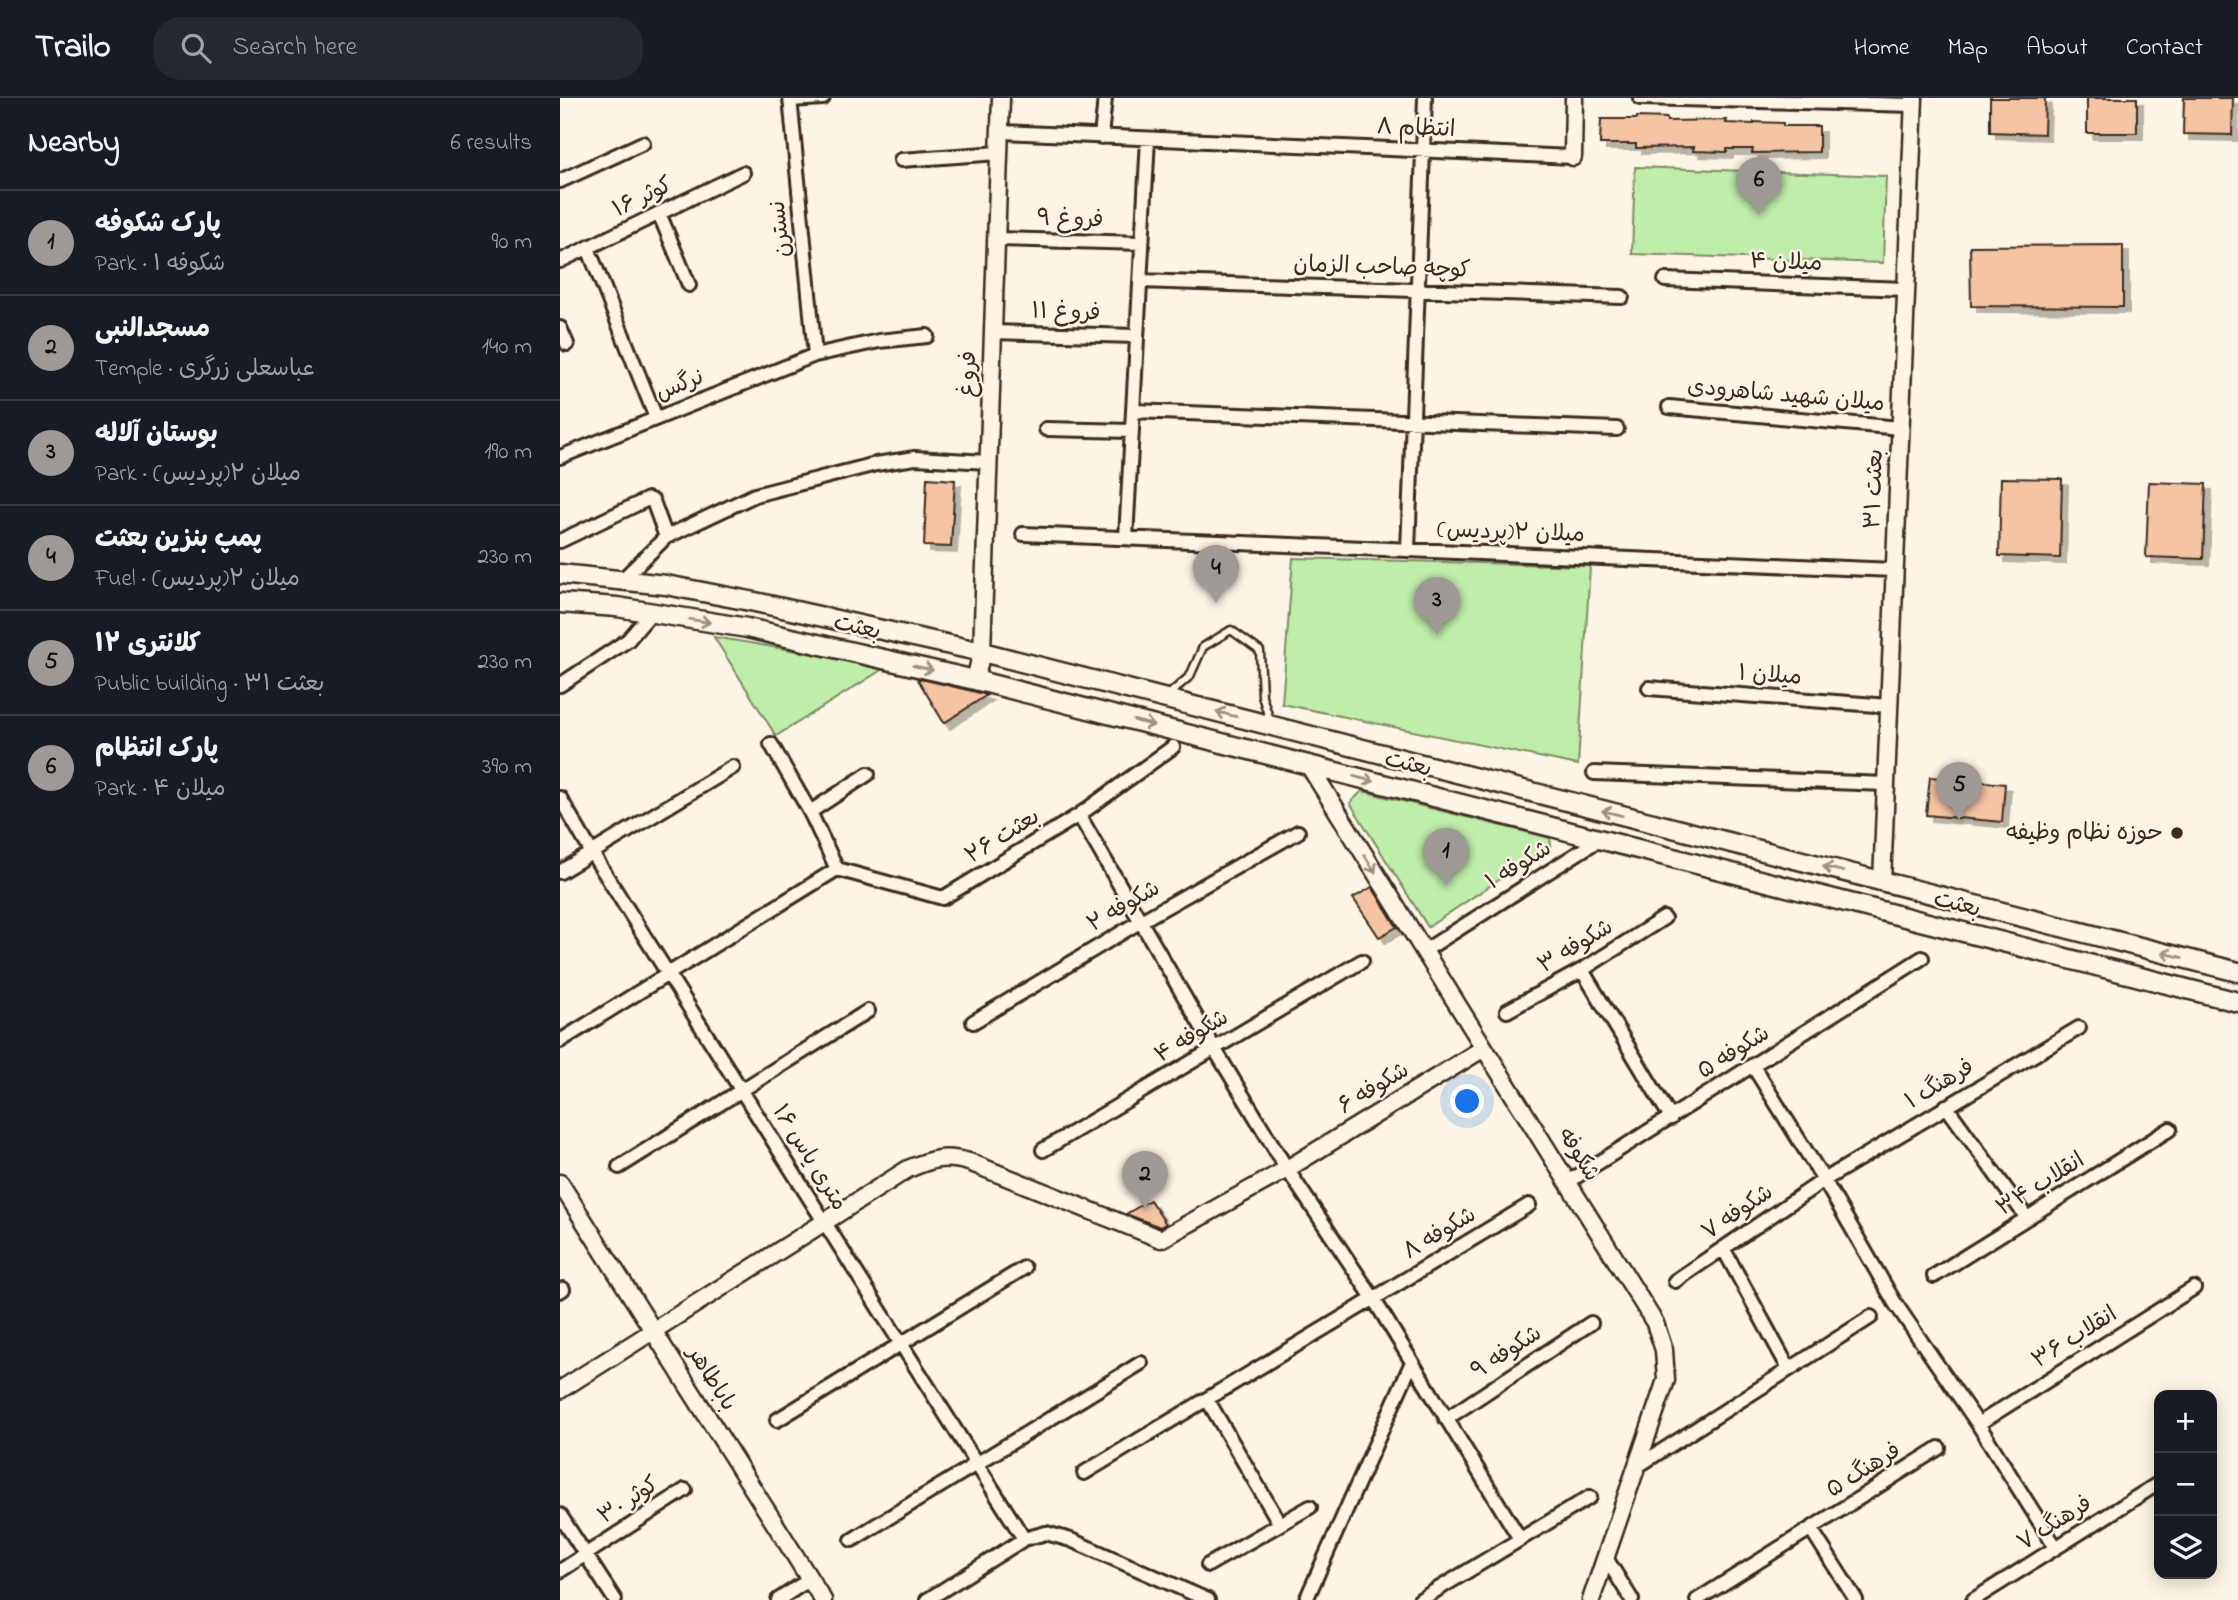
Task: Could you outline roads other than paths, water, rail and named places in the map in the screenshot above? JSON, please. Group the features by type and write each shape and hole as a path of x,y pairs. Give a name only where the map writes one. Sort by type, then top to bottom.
{"main road":[{"name":"بعثت","path":"560,574 666,584 755,601 982,652 2238,972"},
{"name":"بعثت","path":"560,603 651,613 747,628 975,680 2238,1002"},
{"path":"1872,908 1882,881"}],"street":[{"path":"790,99 823,98"},
{"name":"فروغ","path":"975,680 982,652 1001,132 1000,98"},
{"path":"1101,137 1105,98"},
{"path":"1408,550 1425,98"},
{"path":"1573,157 1574,98"},
{"name":"نسترن","path":"790,99 815,355"},
{"path":"1640,99 1913,102"},
{"name":"بعثت ۳۱","path":"1882,881 1913,102"},
{"name":"انتظام ۸","path":"1001,132 1573,157"},
{"path":"1126,538 1147,139"},
{"path":"560,181 643,143"},
{"path":"901,160 999,153"},
{"name":"کوثر ۱۶","path":"560,261 743,173"},
{"path":"659,214 689,285"},
{"name":"فروغ ۹","path":"996,239 1142,243"},
{"path":"588,248 656,418"},
{"name":"میلان ۴","path":"1665,280 1906,289"},
{"name":"کوچه صاحب الزمان","path":"1140,281 1622,297"},
{"path":"560,328 566,344"},
{"name":"فروغ ۱۱","path":"993,332 1137,336"},
{"name":"نرگس","path":"560,457 815,355 879,341 927,336"},
{"name":"میلان شهید شاهرودی","path":"1669,407 1900,428"},
{"path":"1133,411 1617,429"},
{"path":"1046,429 1132,431"},
{"path":"622,580 666,537 755,495 876,464 915,458 988,462"},
{"path":"560,541 648,499 653,501 666,537"},
{"name":"میلان ۲(پردیس)","path":"1023,534 1894,570"},
{"path":"560,685 628,640 651,613"},
{"name":"میلان ۱","path":"1649,688 1889,706"},
{"path":"560,1041 838,869 810,812 771,744"},
{"name":"بعثت ۲۶","path":"838,869 943,898 1079,815 1173,747"},
{"name":"شکوفه","path":"1308,764 1655,1323 1664,1350 1667,1380 1591,1600"},
{"path":"560,872 733,767"},
{"path":"1594,773 1886,785"},
{"path":"810,812 868,774"},
{"name":"۱۶ متری یاس","path":"560,799 1024,1539"},
{"path":"1079,815 1287,1168 1373,1298 1520,1539"},
{"name":"شکوفه ۲","path":"973,1022 1141,921 1298,832"},
{"name":"شکوفه ۱","path":"1424,951 1600,839"},
{"name":"شکوفه ۳","path":"1507,1011 1581,970 1664,918"},
{"name":"شکوفه ۵","path":"1568,1182 1922,958"},
{"name":"شکوفه ۴","path":"1042,1150 1362,961"},
{"path":"1581,970 1671,1118"},
{"path":"619,1167 868,1011"},
{"name":"فرهنگ ۱","path":"1824,1180 2079,1027"},
{"name":"شکوفه ۶","path":"824,1223 908,1169 932,1159 951,1157 1161,1239 1287,1168 1484,1048"},
{"path":"1753,1066 1824,1180 1895,1303 1978,1424 2056,1548"},
{"path":"1946,1106 2027,1218"},
{"name":"انقلاب ۳۴","path":"1934,1276 2170,1129"},
{"name":"شکوفه ۷","path":"1675,1281 1824,1180"},
{"name":"باباطاهر","path":"560,1183 823,1600"},
{"name":"شکوفه ۸","path":"1084,1473 1529,1205"},
{"path":"560,1390 824,1223"},
{"path":"1723,1248 1789,1369"},
{"path":"777,1420 1024,1268"},
{"name":"انقلاب ۳۶","path":"1978,1424 2194,1288"},
{"path":"1638,1466 1871,1317"},
{"name":"شکوفه ۹","path":"1446,1419 1591,1323"},
{"path":"1306,1600 1412,1362"},
{"path":"852,1540 1141,1363"},
{"path":"1207,1399 1280,1524"},
{"name":"فرهنگ ۵","path":"1697,1600 1939,1448"},
{"name":"فرهنگ ۷","path":"1973,1600 2154,1486"},
{"name":"کوثر ۳۰","path":"560,1571 685,1490"},
{"path":"1420,1600 1590,1497"},
{"path":"1208,1565 1310,1507"},
{"path":"560,1515 615,1600"},
{"path":"1811,1529 1856,1600"},
{"path":"927,1600 1024,1539 1046,1533 1071,1539 1209,1600"},
{"path":"1606,1558 1632,1600"},
{"path":"778,1600 810,1579"}],"lane":[{"path":"1164,699 1190,676 1203,647 1231,630 1260,650 1262,696 1272,726"}],"place":[{"name":"پارک انتظام","path":"1759,215"},
{"name":"پمپ بنزین بعثت","path":"1216,603"},
{"name":"بوستان آلاله","path":"1437,635"},
{"name":"کلانتری ۱۲","path":"1959,820"},
{"name":"حوزه نظام وظیفه","path":"2177,833"},
{"name":"پارک شکوفه","path":"1446,886"},
{"name":"مسجدالنبی","path":"1145,1209"}]}
